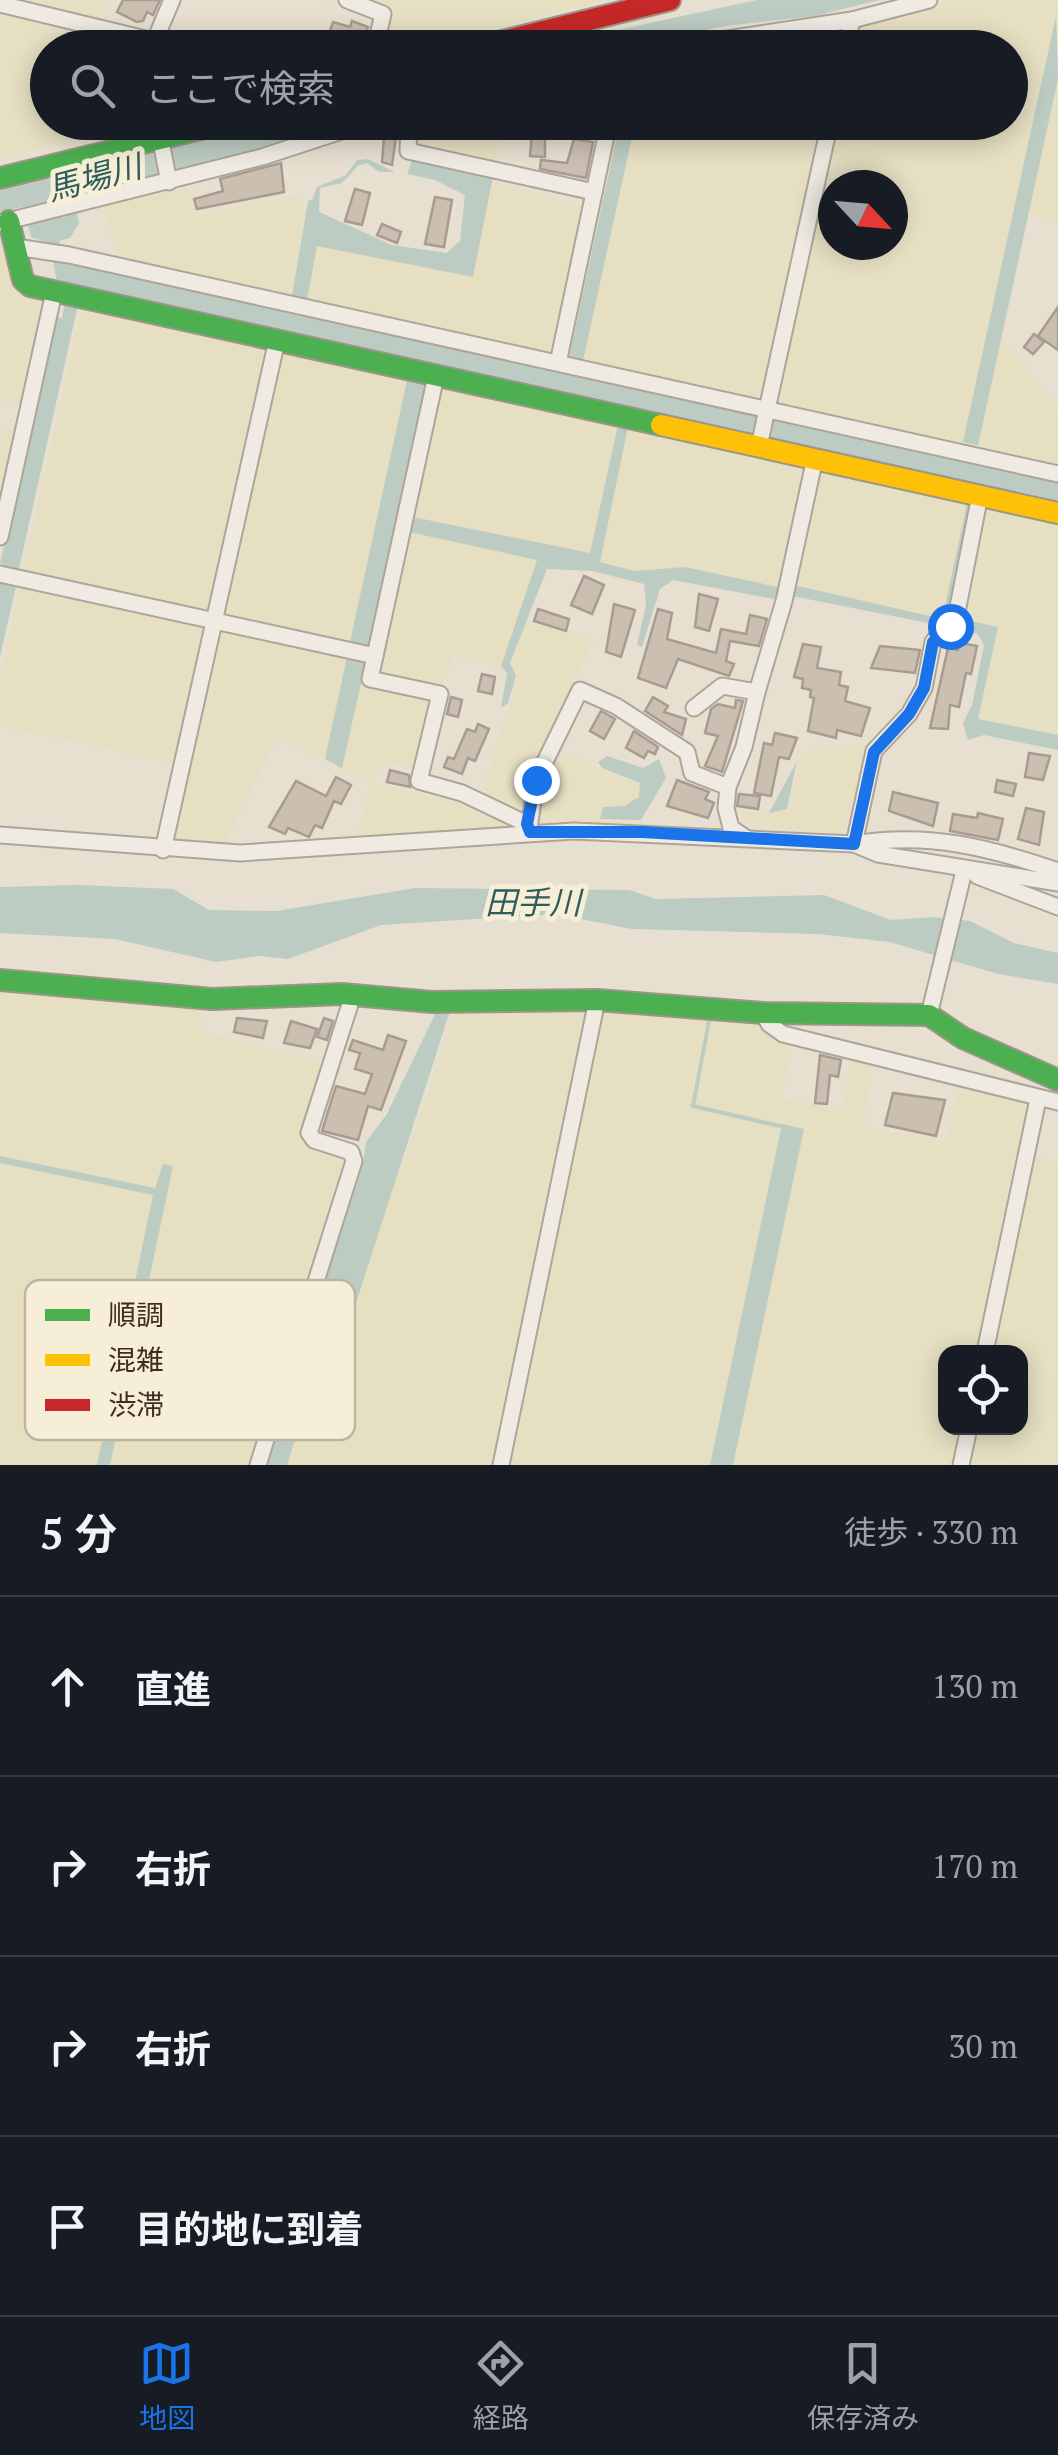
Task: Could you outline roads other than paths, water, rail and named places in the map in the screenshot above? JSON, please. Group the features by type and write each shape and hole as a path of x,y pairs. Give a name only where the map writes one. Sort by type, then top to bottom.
{"main road":[{"path":"528,30 595,8 670,0"},
{"path":"0,178 148,140"},
{"path":"10,220 23,280 30,286 436,376 764,427 815,458 1058,513"},
{"path":"0,980 212,999 342,994 352,998 597,1000 763,1014 931,1006 963,1038 1058,1080"}],"street":[{"path":"159,30 172,0"},
{"path":"347,0 383,14 379,30"},
{"path":"786,30 852,20 929,0"},
{"path":"0,4 99,30"},
{"path":"850,30 852,20"},
{"path":"161,140 168,179"},
{"path":"10,220 305,140"},
{"path":"409,140 408,151 594,192"},
{"path":"558,363 605,140"},
{"path":"764,427 826,140"},
{"path":"16,247 558,363 764,427 1058,474"},
{"path":"0,537 54,292"},
{"path":"163,850 276,340"},
{"path":"436,376 370,678 440,694 419,782 462,793 529,828"},
{"path":"747,839 731,828 726,808 728,787 744,747 784,601 815,458"},
{"path":"854,844 874,752 909,714 924,688 933,642 957,612 980,495"},
{"path":"0,574 375,656"},
{"path":"694,708 722,686 757,692"},
{"path":"529,828 536,780 580,690 616,706 688,752 692,773 728,787"},
{"path":"0,835 163,850 302,851 529,828 854,844 896,837 954,840 1058,871"},
{"path":"854,844 1058,907"},
{"path":"962,877 1029,876 1058,884"},
{"path":"931,1006 962,877"},
{"path":"316,1280 354,1161 351,1152 314,1140 310,1132 352,998"},
{"path":"500,1465 597,1000"},
{"path":"763,1014 768,1024 783,1034 1058,1102"},
{"path":"986,1345 1038,1100"},
{"path":"962,1465 968,1435"},
{"path":"258,1465 266,1440"}],"water":[{"path":"757,0 879,0 815,16 706,30 617,30"},
{"path":"1056,16 1058,79 978,445 963,442"},
{"name":"馬場川","path":"206,140 288,140 73,195 79,223 70,238 59,241 65,262 758,412 757,421 771,425 774,415 1058,479 1058,507 768,442 770,433 755,429 752,439 57,286 51,244 31,237 23,207 0,212 0,191"},
{"path":"616,140 631,140 583,361 569,358"},
{"path":"413,158 493,176 473,277 317,246 307,300 292,296 308,201 317,187 346,175 357,160 368,159 395,172 379,172 367,163 358,166 342,183 320,188 319,212 392,245 447,253 460,241 465,195 435,180 407,174"},
{"path":"65,302 78,305 18,573 0,563 54,317 62,318"},
{"path":"408,376 428,380 370,646 350,642"},
{"path":"618,425 628,427 600,562 634,571 685,567 782,588 779,600 673,580 660,589 642,647 637,645 646,605 644,584 593,571 547,569 510,663 516,676 508,703 501,708 507,673 501,666 537,560 409,532 413,517 590,553"},
{"path":"967,504 972,504 948,613 938,625 792,596 794,585 938,618 944,611"},
{"path":"0,581 17,582 0,657"},
{"path":"962,619 998,627 978,719 1058,735 1058,750 984,735 968,740 963,723 972,705 984,645 978,634 960,630"},
{"path":"347,657 366,661 342,768 325,759"},
{"path":"607,756 643,768 659,759 666,778 641,820 600,819 603,807 624,806 639,797 640,783 602,768 598,762"},
{"path":"797,761 787,809 769,813"},
{"name":"田手川","path":"0,887 173,889 209,910 276,911 415,888 629,890 656,899 824,895 891,920 934,917 970,921 1014,943 1058,953 1058,984 998,974 890,942 818,934 632,929 555,914 381,925 288,959 260,956 216,962 115,939 0,933"},
{"path":"437,1010 449,1014 355,1306 355,1280 326,1280 363,1164 366,1142 387,1114"},
{"path":"782,1124 804,1129 733,1465 710,1465"},
{"path":"0,1156 155,1188 163,1164 173,1166 149,1280 135,1280 153,1195 0,1163"},
{"path":"102,1440 115,1440 110,1465 97,1465"},
{"path":"275,1440 295,1440 287,1465 267,1465"}],"waterway":[{"path":"709,1021 693,1106 784,1127"}]}
